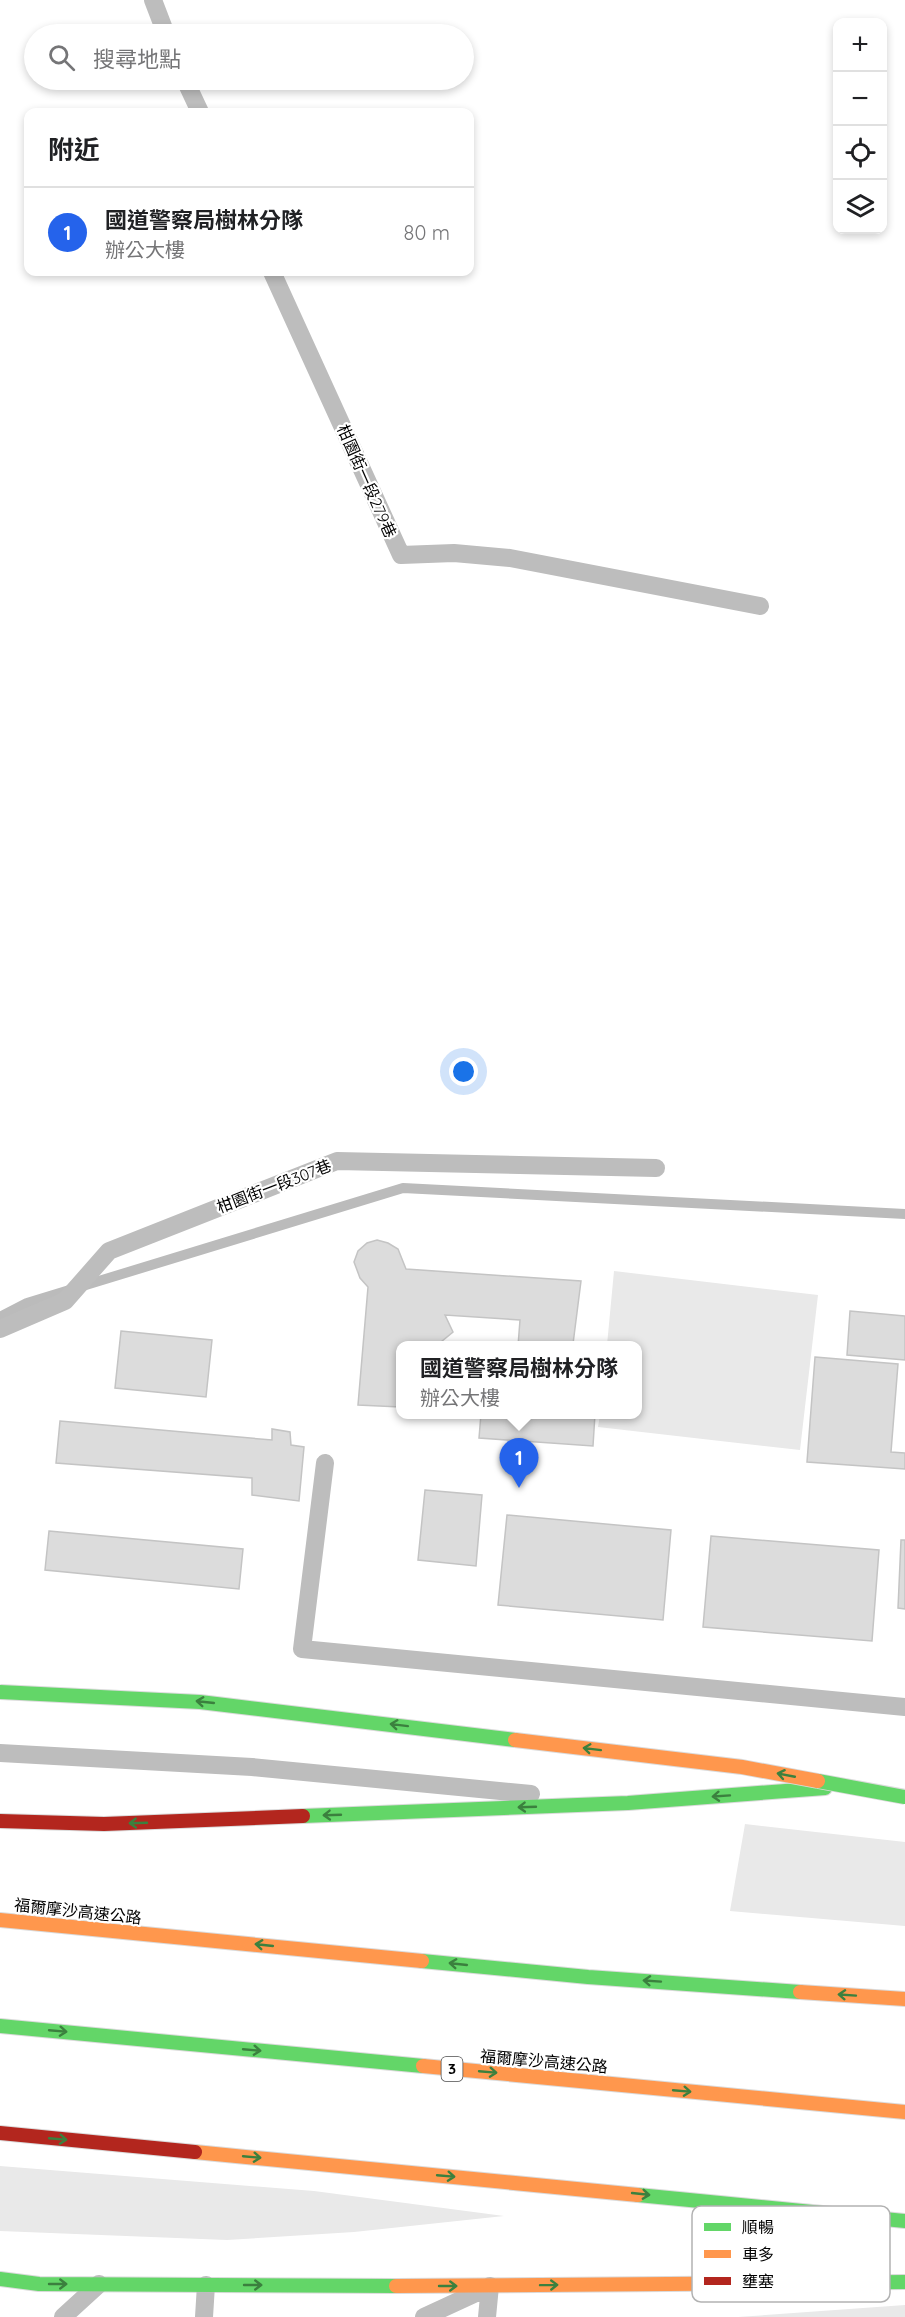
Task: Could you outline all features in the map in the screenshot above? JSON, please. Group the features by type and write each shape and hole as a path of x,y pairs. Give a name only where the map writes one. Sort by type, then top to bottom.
{"highway":[{"path":"0,1692 200,1701 742,1767 905,1797"},
{"path":"0,1821 104,1824 628,1803 905,1782"},
{"name":"福爾摩沙高速公路","path":"0,1920 588,1977 905,1999"},
{"name":"福爾摩沙高速公路","path":"0,2026 905,2112"},
{"path":"0,2133 751,2206"},
{"path":"890,2220 905,2221"},
{"path":"0,2279 39,2284 490,2286 692,2284"},
{"path":"890,2282 905,2282"}],"lane":[{"path":"153,0 162,24"},
{"path":"189,90 198,108"},
{"name":"柑園街一段279巷","path":"274,276 400,555 454,553 510,558 760,606"},
{"name":"柑園街一段307巷","path":"0,1329 65,1301 109,1251 338,1161 656,1168"},
{"path":"325,1462 302,1649 905,1707"},
{"path":"0,1753 252,1767 628,1803"},
{"path":"63,2317 99,2284"},
{"path":"204,2317 206,2285"},
{"path":"424,2317 490,2286"},
{"path":"487,2317 490,2286"}],"shaded area":[{"path":"614,1271 818,1295 800,1450 598,1427 599,1419 642,1419 642,1341 607,1341"},
{"path":"745,1824 905,1842 905,1926 730,1911"},
{"path":"0,2166 314,2191 504,2216 354,2232 227,2240 0,2231"},
{"path":"905,2305 905,2317 738,2317"}],"building":[{"path":"377,1240 398,1249 406,1269 581,1281 573,1341 518,1341 520,1320 445,1315 453,1332 442,1341 396,1341 396,1407 358,1405 368,1287 360,1278 354,1262 358,1251 367,1243"},
{"path":"850,1311 905,1316 905,1360 847,1355"},
{"path":"121,1331 212,1340 206,1397 115,1388"},
{"path":"815,1357 898,1364 891,1452 905,1453 905,1469 807,1462"},
{"path":"481,1419 595,1419 593,1446 479,1438"},
{"path":"60,1421 272,1440 272,1429 290,1432 291,1445 304,1447 299,1501 252,1495 252,1478 56,1463"},
{"path":"425,1490 482,1495 476,1566 418,1560"},
{"path":"507,1515 671,1530 663,1620 498,1605"},
{"path":"49,1531 243,1549 239,1589 45,1570"},
{"path":"711,1536 879,1550 872,1641 703,1627"},
{"path":"901,1540 905,1540 905,1609 898,1608"}],"waterway":[{"path":"0,1317 27,1303 403,1188 905,1214"}],"traffic: fast":[{"path":"0,1692 200,1702 515,1740"},
{"path":"818,1781 905,1797"},
{"path":"303,1816 628,1803 825,1788"},
{"path":"422,1961 588,1977 800,1992"},
{"path":"0,2026 423,2066"},
{"path":"638,2195 751,2206"},
{"path":"890,2220 905,2221"},
{"path":"0,2279 39,2284 396,2286"},
{"path":"890,2282 905,2282"}],"traffic: slow":[{"path":"515,1740 742,1767 818,1781"},
{"path":"0,1920 422,1961"},
{"path":"800,1992 905,1999"},
{"path":"423,2066 905,2112"},
{"path":"195,2152 638,2195"},
{"path":"396,2286 692,2284"}],"traffic: jam":[{"path":"0,1821 104,1824 303,1816"},
{"path":"0,2133 195,2152"}],"place":[{"name":"國道警察局樹林分隊","path":"519,1488"}]}
